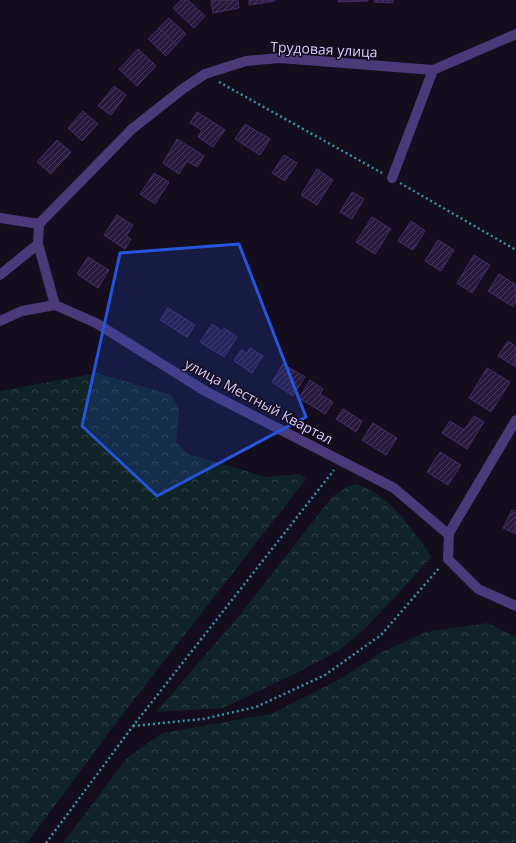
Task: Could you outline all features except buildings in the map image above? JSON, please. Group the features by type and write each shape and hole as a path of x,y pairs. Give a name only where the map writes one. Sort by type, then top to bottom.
{"street":[{"name":"Трудовая улица","path":"39,224 132,130 184,88 205,74 246,61 280,58 433,70 516,34"},
{"path":"392,178 433,70"},
{"path":"0,218 39,224 38,244 54,302 22,311 0,321"},
{"path":"0,275 38,244"},
{"name":"улица Местный Квартал","path":"54,302 96,323 205,391 394,488 449,535"},
{"path":"516,420 449,535 448,559 478,589 516,606"}],"path":[{"path":"205,74 392,178 516,250"},
{"path":"46,843 133,726 342,460"},
{"path":"133,726 203,719 256,707 324,676 381,635 448,559"}],"highlighted area":[{"path":"239,244 306,417 157,496 82,426 120,253"}],"green space":[{"path":"97,373 171,395 179,409 176,442 188,454 266,477 299,474 306,479 119,719 27,843 0,843 0,391"},
{"path":"356,484 380,496 390,505 408,524 432,557 364,630 338,651 297,673 223,708 156,712 239,616 332,497 347,487"},
{"path":"488,623 516,637 516,843 63,843 127,758 162,733 271,714 340,679 382,652 426,632"}]}
